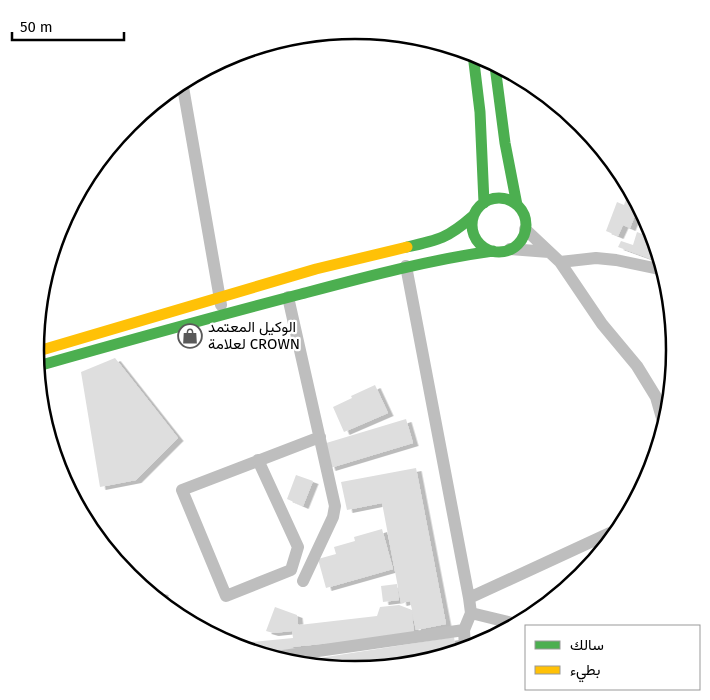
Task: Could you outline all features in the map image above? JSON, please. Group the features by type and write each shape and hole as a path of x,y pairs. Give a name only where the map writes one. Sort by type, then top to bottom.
{"main road":[{"path":"474,62 480,112 484,203"},
{"path":"473,216 474,234 484,248 501,252 518,244 523,237 525,229 524,216 517,205 505,143 496,72"},
{"path":"44,349 316,269 441,239 456,232 473,216 477,209 495,198 501,198 517,205"},
{"path":"44,364 223,314 406,266 449,256 493,251"}],"street":[{"path":"184,89 218,297 223,314"},
{"path":"525,229 560,262 602,324 637,366 656,397 660,411"},
{"path":"510,249 549,252"},
{"path":"560,262 596,258 656,268"},
{"path":"406,266 469,598 471,613 464,630 465,641"},
{"path":"288,297 335,506 333,517 303,581"},
{"path":"258,460 298,547 291,570 226,596 182,490 258,460 320,436"},
{"path":"469,598 605,535"},
{"path":"471,613 507,622"},
{"path":"292,655 464,630"}],"building":[{"path":"627,197 635,215 630,228 623,225 618,236 606,231 617,202 624,205"},
{"path":"637,232 644,235 653,260 618,247 621,241 633,245"},
{"path":"115,358 178,438 136,480 100,487 81,372"},
{"path":"375,385 388,413 344,432 333,407"},
{"path":"406,419 413,443 330,468 323,444"},
{"path":"416,468 446,624 416,630 412,612 414,635 291,647 300,651 283,653 248,642 293,638 292,631 273,633 266,631 275,607 297,615 299,625 377,616 380,607 399,605 412,610 410,601 401,603 382,503 347,510 341,482"},
{"path":"296,475 313,481 303,506 287,499"},
{"path":"382,529 393,569 326,588 318,559 336,554 334,547 355,541 354,537"},
{"path":"397,584 399,600 383,602 381,586"},
{"path":"454,637 455,645 396,659 335,661 314,659"}],"traffic: fast":[{"path":"474,62 480,112 484,203"},
{"path":"496,72 505,143 517,205"},
{"path":"499,198 509,200 518,206 524,215 526,225 524,235 518,244 509,250 499,252 489,250 480,244 474,235 472,225 474,215 480,206 489,200 499,198"},
{"path":"407,247 450,234 473,216"},
{"path":"44,364 373,275 445,259 493,251"}],"traffic: slow":[{"path":"44,349 316,269 407,247"}],"place":[{"name":"الوكيل المعتمد لعلامة CROWN","path":"190,336"}]}
